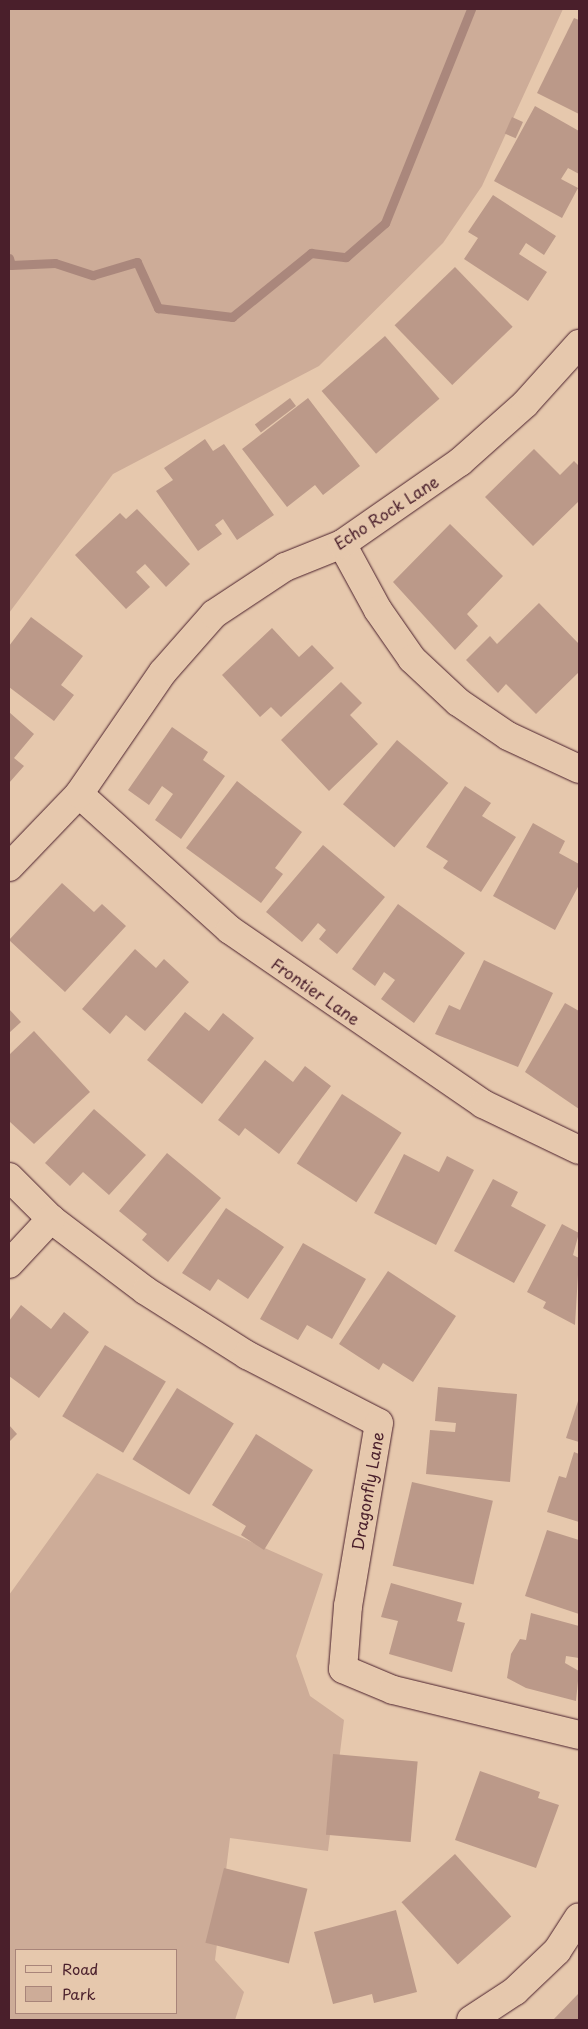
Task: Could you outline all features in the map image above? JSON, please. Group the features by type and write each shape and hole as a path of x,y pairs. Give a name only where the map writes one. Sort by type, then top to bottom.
{"street":[{"name":"Echo Rock Lane","path":"9,868 79,794 163,672 214,614 286,567 342,544 460,462 525,404 579,346"},
{"path":"342,544 378,610 412,659 458,702 508,736 579,768"},
{"name":"Frontier Lane","path":"79,794 230,930 483,1104 579,1150"},
{"name":"Dragonfly Lane","path":"9,1176 51,1219 146,1291 248,1355 379,1423 348,1606 343,1669 393,1690 579,1735"},
{"path":"9,1264 51,1219"},
{"path":"472,2020 515,1991 543,1964 579,1917"}],"green space":[{"path":"9,9 563,9 482,186 443,243 319,366 113,474 9,613"},
{"path":"97,1473 323,1574 296,1656 310,1696 344,1720 328,1851 230,1838 215,1960 244,1992 235,2020 9,2020 9,1595"}],"building":[{"path":"574,18 579,20 579,114 537,93"},
{"path":"535,106 579,131 579,174 568,168 561,179 578,188 562,218 494,181"},
{"path":"512,117 523,122 516,138 505,133"},
{"path":"493,195 556,236 544,255 526,243 519,254 547,272 528,301 464,259 478,238 468,232"},
{"path":"455,267 513,327 452,385 395,325"},
{"path":"385,336 439,399 376,454 322,391"},
{"path":"290,398 296,406 261,432 255,424"},
{"path":"308,398 360,466 323,495 315,485 287,507 242,449"},
{"path":"205,439 213,451 224,444 274,515 237,540 223,519 215,525 222,534 198,551 156,491 173,480 164,468"},
{"path":"534,449 560,475 574,461 579,466 579,501 533,546 485,497"},
{"path":"137,509 190,564 166,587 145,564 136,572 150,587 126,609 75,555 120,513 126,519"},
{"path":"450,524 503,576 467,614 478,626 455,650 393,582"},
{"path":"539,603 579,644 579,672 536,714 506,684 498,693 466,660 490,636 497,644"},
{"path":"31,617 83,656 61,685 74,695 54,721 9,687 9,646"},
{"path":"272,628 299,657 312,645 334,668 281,717 271,707 260,717 222,675"},
{"path":"341,682 362,703 350,715 378,744 329,791 281,740"},
{"path":"9,712 34,734 14,758 24,766 9,783"},
{"path":"172,727 208,752 203,760 225,776 181,839 155,820 173,794 162,786 149,805 128,790"},
{"path":"397,740 448,783 394,847 343,804"},
{"path":"237,781 302,832 275,868 283,874 261,903 186,848"},
{"path":"465,786 491,803 482,816 516,837 481,892 443,868 448,861 426,847"},
{"path":"533,823 565,841 559,853 579,864 579,885 555,930 493,896"},
{"path":"323,845 385,897 337,954 319,939 326,930 318,923 302,942 266,912"},
{"path":"62,883 94,912 102,904 126,926 65,992 9,940"},
{"path":"398,904 465,953 414,1023 381,999 395,980 384,972 375,986 352,969"},
{"path":"135,949 156,968 164,959 189,982 145,1031 126,1015 110,1034 82,1009"},
{"path":"484,960 553,993 518,1067 435,1034 449,1005 460,1010"},
{"path":"565,1003 579,1011 579,1109 525,1072"},
{"path":"9,1009 21,1022 9,1033"},
{"path":"185,1012 209,1031 223,1013 254,1038 202,1104 147,1060"},
{"path":"34,1031 90,1092 34,1144 9,1121 9,1055"},
{"path":"265,1060 293,1082 305,1066 331,1086 279,1154 245,1128 239,1136 218,1120"},
{"path":"342,1094 402,1133 356,1202 297,1164"},
{"path":"94,1109 146,1155 109,1195 83,1172 70,1186 45,1163"},
{"path":"167,1153 221,1198 168,1262 142,1240 147,1234 119,1211"},
{"path":"404,1154 439,1172 447,1156 474,1170 436,1245 374,1213"},
{"path":"493,1179 518,1192 511,1206 546,1225 514,1283 454,1251"},
{"path":"226,1208 284,1247 248,1299 218,1279 210,1291 182,1273"},
{"path":"562,1224 579,1233 573,1255 579,1258 575,1325 543,1308 546,1302 527,1292"},
{"path":"303,1243 366,1279 332,1339 307,1325 298,1340 260,1319"},
{"path":"388,1271 456,1316 413,1382 383,1363 379,1370 339,1344"},
{"path":"21,1305 51,1329 64,1312 89,1332 39,1398 9,1376 9,1321"},
{"path":"105,1345 166,1382 123,1453 62,1416"},
{"path":"438,1387 517,1394 510,1482 426,1474 430,1430 455,1432 456,1423 435,1421"},
{"path":"177,1388 234,1424 189,1495 132,1459"},
{"path":"579,1398 579,1442 566,1438"},
{"path":"9,1425 17,1434 9,1442"},
{"path":"256,1434 313,1470 264,1550 241,1535 246,1526 212,1505"},
{"path":"574,1452 579,1454 579,1522 547,1512 559,1476 566,1478"},
{"path":"412,1482 493,1501 474,1584 393,1566"},
{"path":"547,1530 579,1540 579,1614 525,1596"},
{"path":"391,1583 462,1603 457,1621 465,1623 452,1672 389,1654 398,1621 381,1617"},
{"path":"531,1613 579,1626 579,1658 566,1656 565,1663 579,1671 576,1701 526,1688 507,1678 511,1654 520,1639 526,1640"},
{"path":"333,1754 418,1761 411,1842 326,1835"},
{"path":"480,1771 540,1792 538,1798 559,1805 536,1868 455,1840"},
{"path":"455,1854 511,1916 458,1965 401,1902"},
{"path":"224,1868 307,1889 289,1964 205,1943"},
{"path":"396,1910 417,1992 374,2003 372,1994 333,2004 314,1932"},
{"path":"579,1993 579,2020 553,2020"}],"waterway":[{"path":"9,258 11,265 55,263 93,275 137,262 158,308 232,317 311,253 346,257 385,223 471,9"}]}
